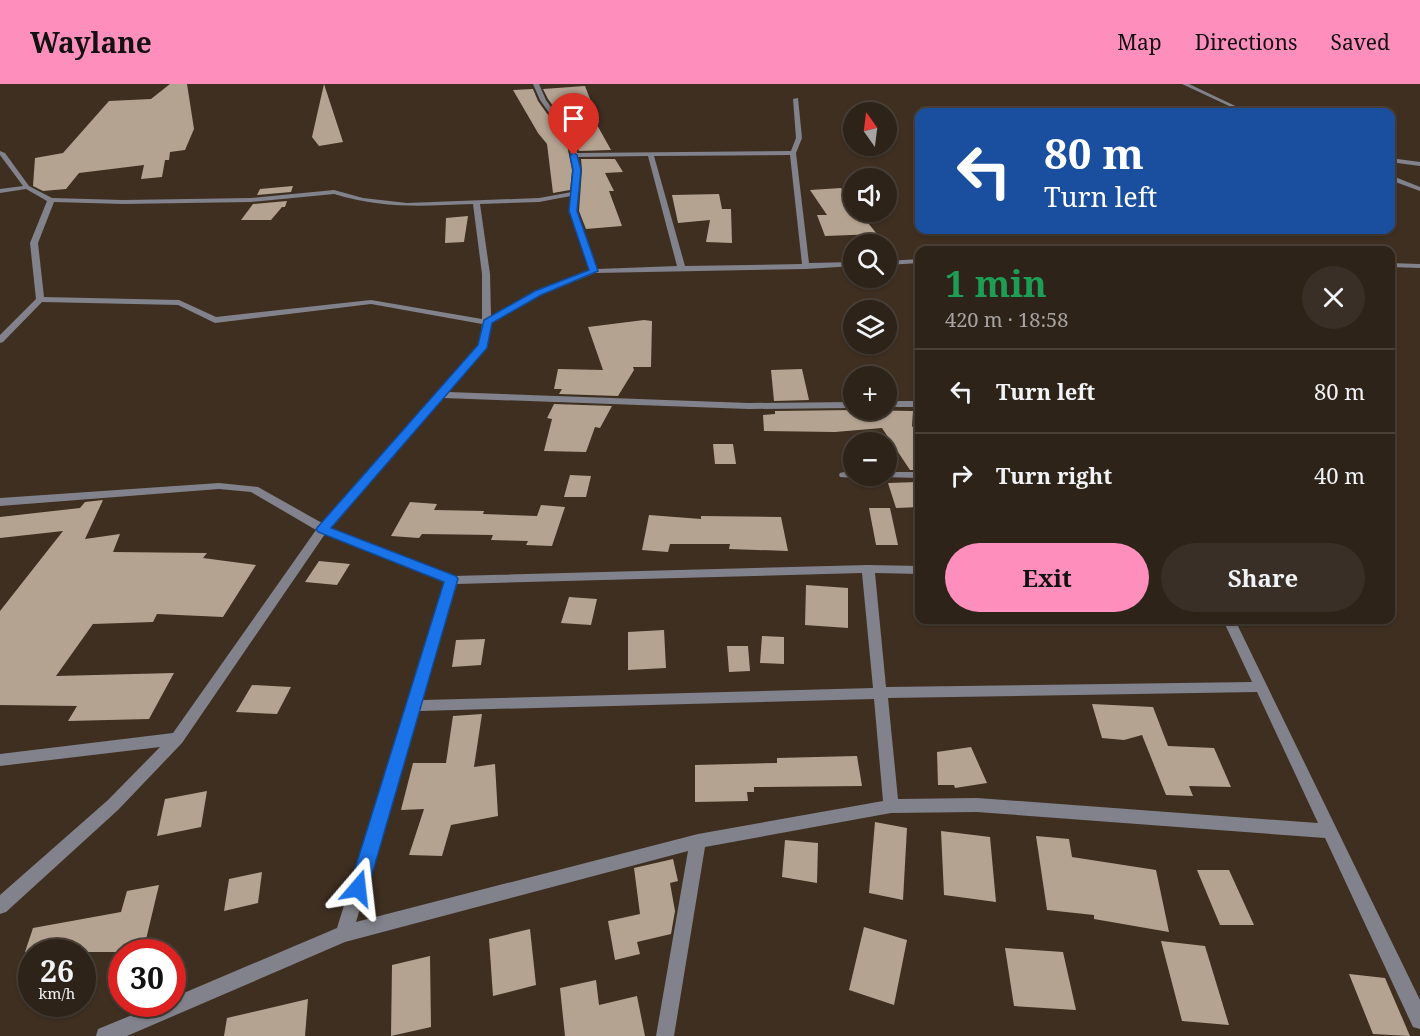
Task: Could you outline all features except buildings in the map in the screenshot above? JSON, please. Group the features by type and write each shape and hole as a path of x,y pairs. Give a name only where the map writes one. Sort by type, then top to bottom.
{"street":[{"path":"536,84 543,100 571,139 577,170 573,211 594,271"},
{"path":"1185,84 1236,108"},
{"path":"796,99 799,138 793,153 806,267"},
{"path":"0,153 27,187 51,200 123,202 251,200 309,192 334,192 362,200 407,205 539,200 574,193"},
{"path":"574,155 793,153"},
{"path":"651,154 681,267"},
{"path":"1395,161 1420,164"},
{"path":"1395,179 1420,189"},
{"path":"0,192 27,187"},
{"path":"40,299 34,243 51,200"},
{"path":"0,906 113,805 177,739 322,529 483,346 489,285 476,202"},
{"path":"897,262 915,261"},
{"path":"0,340 40,299 179,303 215,320 371,302 487,322 538,293 594,271 843,265"},
{"path":"1395,265 1420,266"},
{"path":"441,394 749,406 843,405"},
{"path":"897,404 915,404"},
{"path":"897,475 915,475"},
{"path":"0,502 219,486 254,489 322,529 452,579 867,569 915,570"},
{"path":"867,569 891,806"},
{"path":"344,933 452,579"},
{"path":"1231,624 1420,1020"},
{"path":"413,706 880,693 1261,687"},
{"path":"0,760 177,739"},
{"path":"105,1036 344,933 698,841 891,806 977,805 1329,831"},
{"path":"665,1036 698,841"}],"route":[{"path":"358,888 452,579 322,529 483,346 487,322 538,293 594,271 573,211 577,170 574,155"}]}
